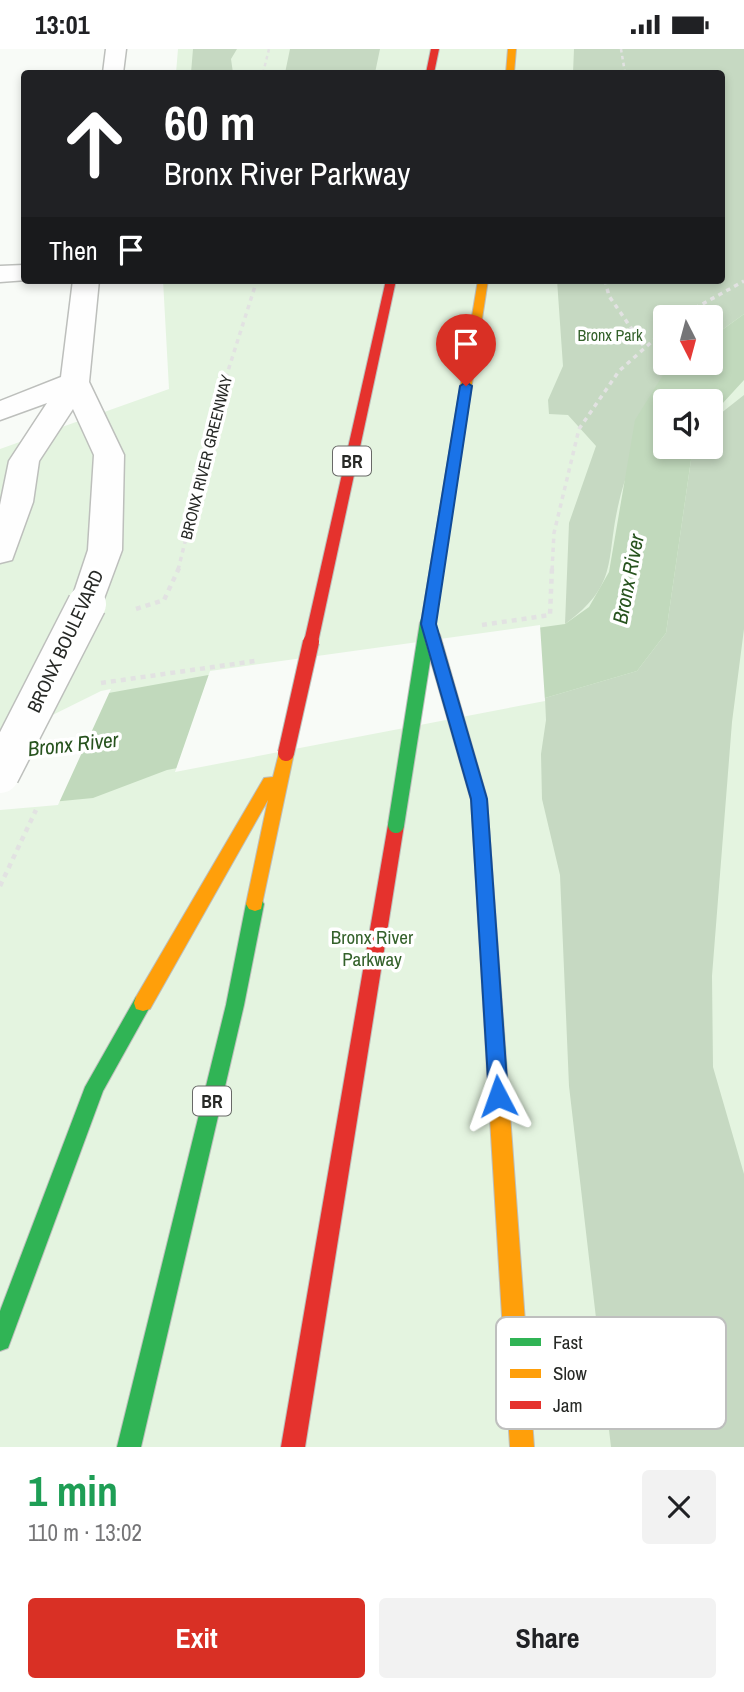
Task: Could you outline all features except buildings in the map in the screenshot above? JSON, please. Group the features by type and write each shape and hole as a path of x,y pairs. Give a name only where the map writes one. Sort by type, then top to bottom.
{"highway":[{"path":"431,70 435,49"},
{"path":"510,70 512,49"},
{"name":"BR","path":"129,1447 235,1005 286,753 390,284"},
{"path":"293,1447 482,284"},
{"path":"428,624 479,799 513,1317"},
{"path":"0,1340 95,1087 286,753"},
{"path":"521,1429 522,1447"}],"street":[{"path":"113,70 116,49"},
{"path":"0,274 21,274"},
{"path":"0,552 17,502 23,461 75,382 86,284"},
{"path":"0,411 75,382"},
{"name":"BRONX BOULEVARD","path":"0,774 87,604 105,550 108,527 108,455 75,382"}],"path":[{"path":"264,70 269,49"},
{"path":"621,49 624,70"},
{"path":"698,305 744,281"},
{"name":"BRONX RIVER GREENWAY","path":"132,611 163,600 176,578 227,374 256,284"},
{"path":"606,284 609,296 645,348"},
{"path":"554,533 579,429 619,371 653,341"}],"green space":[{"name":"Bronx River Parkway","path":"178,49 744,49 744,1447 0,1447 0,449 169,389 163,284 725,284 725,70 176,70"},
{"path":"193,49 237,49 231,59 233,70 191,70"},
{"path":"290,49 380,49 376,70 286,70"},
{"name":"Bronx Park","path":"574,49 744,49 744,314 723,329 723,305 653,305 653,375 664,375 659,389 653,389 653,404 628,470 603,583 583,610 565,624 569,523 596,446 568,415 549,414 548,400 563,366 557,284 725,284 725,70 573,70"},
{"path":"744,395 744,629 732,722 712,976 713,1067 744,1174 744,1447 611,1447 609,1429 726,1429 726,1317 596,1317 569,1086 560,875 542,799 541,754 546,720 545,698 637,671 666,633 691,459 723,459 723,412"}],"water":[{"path":"744,314 744,380 723,403 723,389 654,389 663,375 723,375 723,329"},
{"name":"Bronx River","path":"653,391 653,459 691,459 666,633 637,671 545,698 167,770 93,798 0,807 103,694 214,674 565,624 589,607 609,572 635,420"}],"pier":[{"path":"540,625 545,701 175,772 210,671"},
{"path":"111,689 58,805 0,810 0,741 101,691"}],"traffic: fast":[{"path":"396,825 428,623"},
{"path":"479,799 498,1086"},
{"path":"129,1447 235,1005 255,904"},
{"path":"0,1340 95,1087 143,1003"}],"traffic: slow":[{"path":"510,70 512,49"},
{"path":"428,623 482,284"},
{"path":"432,636 479,799"},
{"path":"255,904 286,753"},
{"path":"143,1003 270,782"},
{"path":"498,1086 513,1317"},
{"path":"521,1429 522,1447"}],"traffic: jam":[{"path":"431,70 435,49"},
{"path":"311,642 390,284"},
{"path":"286,753 311,642"},
{"path":"293,1447 396,825"}],"route":[{"path":"466,386 428,624 479,799 498,1096"}]}
